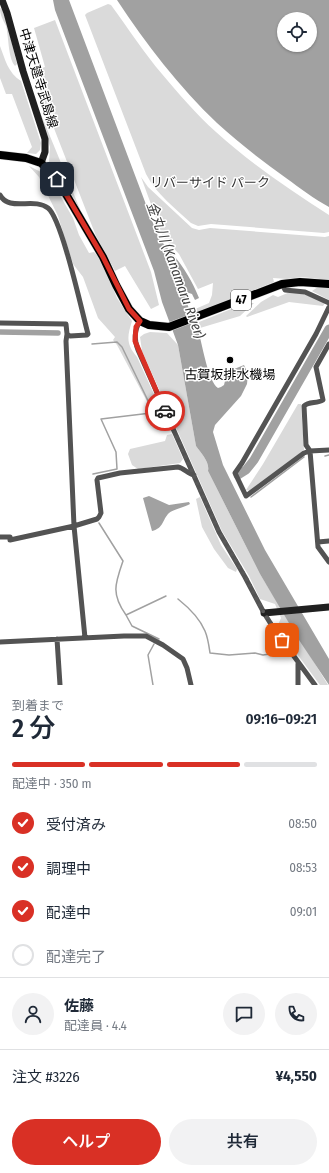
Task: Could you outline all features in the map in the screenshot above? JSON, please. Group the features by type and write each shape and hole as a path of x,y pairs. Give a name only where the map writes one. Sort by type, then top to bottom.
{"main road":[{"name":"中津天建寺武島線","path":"2,0 45,139 45,152 41,163"},
{"path":"0,155 26,158 41,163 57,179 103,257 129,309 140,321"},
{"name":"47","path":"140,321 149,325 169,327 282,284 300,282 329,284"},
{"path":"264,613 327,607"}],"street":[{"path":"0,195 5,201 11,203 38,204 44,206 50,210 55,217 63,240 88,334 87,336 70,336 67,334"},
{"path":"282,284 285,290 305,292 329,303"},
{"path":"329,307 316,334 235,473 246,496 304,452 329,450"},
{"path":"140,321 136,327 135,334 135,341 138,350 219,532 245,576 264,613 315,685"},
{"path":"0,323 66,324 74,526 85,638"},
{"path":"329,344 316,367 323,400 321,402 305,404 304,406 306,445 310,451 318,547 329,562"},
{"path":"0,537 10,537 10,540 91,522 99,517 101,513 98,478 178,467 182,468 189,474 194,475"},
{"path":"318,542 329,541"},
{"path":"0,642 146,636 163,645 183,659 191,685"},
{"path":"57,639 60,685"},
{"path":"298,662 298,685"}],"green space":[{"name":"リバーサイド パーク","path":"108,4 111,5 155,66 202,118 216,132 256,165 329,215 329,232 324,233 211,224 198,226 191,223 167,201 155,188 146,174 85,15"},
{"path":"0,8 2,9 7,23 17,64 15,66 11,58 6,26 1,15"},
{"path":"55,20 151,272 159,305 151,309 125,266 115,271 96,236 32,72 45,67 34,28"},
{"path":"0,46 10,70 21,81 41,143 40,150 36,154 27,153 32,147 12,94 6,94 0,78"},
{"path":"38,107 82,214 65,182 49,162 50,147"},
{"path":"29,166 41,172 54,185 73,218 79,235 89,253 94,252 100,258 117,298 132,321 128,336 129,344 137,357 164,416 162,420 152,411 113,340 115,337 98,318 83,277 73,264 58,216 39,177"},
{"path":"141,177 148,187 192,228 199,230 210,228 325,237 329,236 329,280 302,277 287,279 273,278 274,282 195,314 193,310 209,303 212,295 213,283 198,289 179,254 163,237"},
{"path":"318,287 329,287 329,300 312,291"},
{"path":"290,292 304,294 325,303 323,306 289,302 247,317 246,316 261,302 273,295 278,297"},
{"path":"246,303 254,303 240,316 200,328 199,322"},
{"path":"150,332 167,333 178,345 196,446 208,464 208,471 260,574 328,685 320,685 277,627 281,618 275,604 260,599 249,576 222,531 142,351 140,337"},
{"path":"298,404 301,404 304,450 251,491 246,490 263,464"},
{"path":"172,434 183,459 180,463 138,469 132,465 128,454 130,449 165,441 167,435"},
{"path":"200,497 221,545 237,569 236,572 228,568 214,549 202,527 196,499"}],"water":[{"name":"金丸川 (Kanamaru River)","path":"53,0 69,0 159,239 182,266 199,298 195,300 192,294 189,293 185,299 199,334 206,363 214,384 218,388 221,387 224,385 225,381 222,374 244,365 248,374 247,384 241,396 215,425 213,432 223,465 265,550 329,659 329,685 299,640 260,574 208,471 208,464 196,446 178,345 162,302 154,271 55,10"},
{"path":"117,0 329,0 329,207 268,165 217,123 189,95 151,49"},
{"path":"149,496 169,505 189,502 190,504 169,513 161,526 152,531 143,498"}],"waterway":[{"path":"238,475 246,470 254,460 329,329"},
{"path":"0,332 58,333"},
{"path":"92,344 117,342 122,347 153,411 151,413 101,419 116,452 117,469 93,474"},
{"path":"325,456 329,455"},
{"path":"251,497 304,457"},
{"path":"99,523 123,561 116,583 116,595 121,608 126,615 166,596"},
{"path":"178,599 186,606 203,627 207,636 210,653 229,655 255,653 263,655 284,652"},
{"path":"126,615 132,626 159,639"},
{"path":"153,685 148,655 154,644"}],"way so far":[{"path":"165,411 219,532 245,576 264,613 282,640"}],"place":[{"name":"古賀坂排水機場","path":"230,360"}],"route":[{"path":"57,179 103,257 129,309 140,321 136,327 135,341 165,411"}]}
